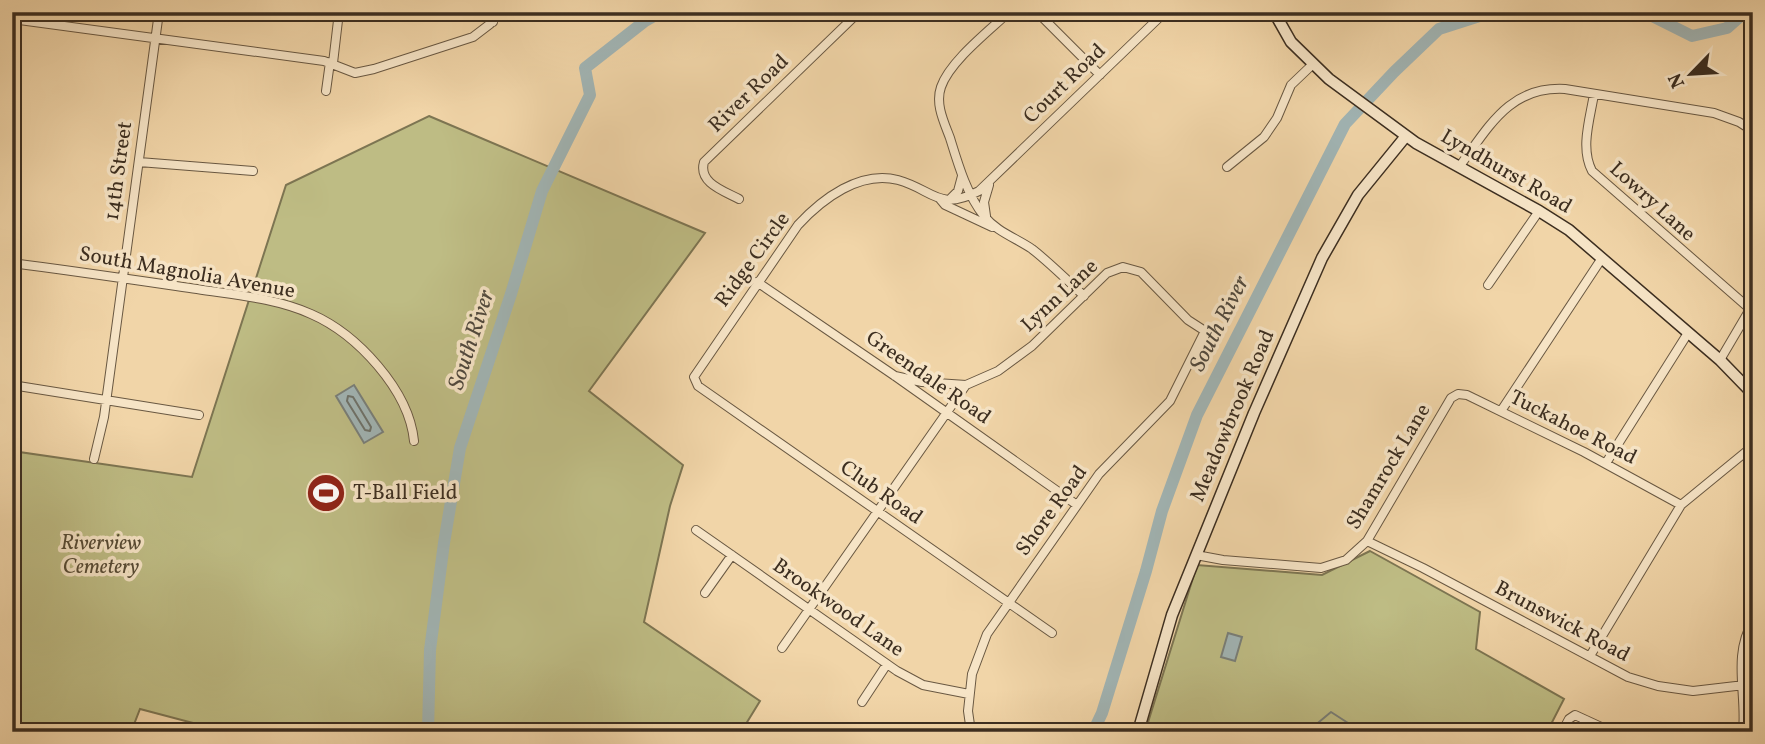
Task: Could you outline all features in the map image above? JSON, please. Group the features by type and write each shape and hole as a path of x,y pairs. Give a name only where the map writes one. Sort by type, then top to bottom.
{"street":[{"name":"14th Street","path":"94,459 106,398 159,12"},
{"path":"326,91 339,12"},
{"path":"479,12 493,22"},
{"path":"12,19 331,63 355,73 473,37 493,22 500,12"},
{"name":"River Road","path":"739,199 709,182 704,173 704,162 859,12"},
{"name":"Ridge Circle","path":"997,229 986,219 962,173 940,107 941,86 955,65 1009,12"},
{"path":"1037,12 1100,75"},
{"name":"Court Road","path":"972,195 989,183 1165,12"},
{"name":"Lyndhurst Road","path":"1273,12 1291,42 1329,79 1406,136 1563,225 1720,360 1753,394"},
{"path":"1227,167 1264,137 1292,85 1312,65"},
{"path":"1459,167 1499,114 1525,95 1542,90 1594,94 1714,113 1740,122 1753,131"},
{"name":"Lowry Lane","path":"1594,94 1585,150 1592,171 1751,307"},
{"name":"Meadowbrook Road","path":"1138,732 1162,647 1196,555 1322,258 1359,195 1406,136"},
{"path":"139,162 253,172"},
{"path":"944,200 958,191 962,173"},
{"name":"Ridge Circle","path":"694,379 695,373 803,219 825,200 847,187 869,180 900,180 944,200 946,205 997,229 1031,249 1084,296"},
{"path":"966,183 989,183 984,202 986,219"},
{"path":"944,200 962,199 972,195"},
{"path":"1488,285 1539,211"},
{"path":"1501,411 1602,258"},
{"name":"South Magnolia Avenue","path":"12,263 250,297 312,314 348,336 386,376 409,418 414,441"},
{"name":"Lynn Lane","path":"895,376 922,383 966,385 998,371 1014,360 1110,271 1117,268 1130,267 1141,272 1188,320 1205,331"},
{"name":"Greendale Road","path":"757,282 1077,505"},
{"path":"1720,360 1751,307"},
{"name":"Shore Road","path":"971,732 969,694 974,666 982,645 1008,603 1113,458 1170,401 1205,331"},
{"path":"1606,463 1688,333"},
{"name":"Club Road","path":"694,379 698,386 1052,633"},
{"path":"12,385 199,415"},
{"path":"782,648 966,385"},
{"name":"Tuckahoe Road","path":"1449,401 1455,395 1463,393 1606,463 1681,505"},
{"name":"Shamrock Lane","path":"1196,555 1321,568 1346,560 1367,541 1449,401"},
{"path":"1590,656 1681,505 1753,446"},
{"name":"Brookwood Lane","path":"696,530 887,664 923,684 969,694"},
{"name":"Brunswick Road","path":"1367,541 1628,677 1658,686 1693,691 1753,684"},
{"path":"705,593 732,555"},
{"path":"1743,732 1741,654 1746,634 1753,621"},
{"path":"862,702 887,664"},
{"path":"1562,732 1569,719 1575,715 1612,732"}],"green space":[{"name":"Riverview Cemetery","path":"429,116 705,233 589,391 683,465 670,506 644,622 760,701 741,732 227,732 140,709 131,732 12,732 12,451 192,477 286,185"},
{"path":"1370,551 1480,612 1476,649 1564,699 1547,732 1145,732 1197,565 1322,575"}],"water":[{"path":"354,385 383,432 364,443 336,396"},
{"path":"1228,633 1242,637 1235,661 1221,657"}],"waterway":[{"name":"South River","path":"428,732 430,650 460,448 542,191 590,95 585,68 645,21 661,12"},
{"name":"South River","path":"1093,732 1102,713 1162,511 1197,415 1345,124 1439,29 1492,12"},
{"name":"South River","path":"1644,12 1692,36 1727,28 1745,12"},
{"path":"1307,732 1331,712 1362,732"}],"place":[{"name":"T-Ball Field","path":"326,493"}]}
